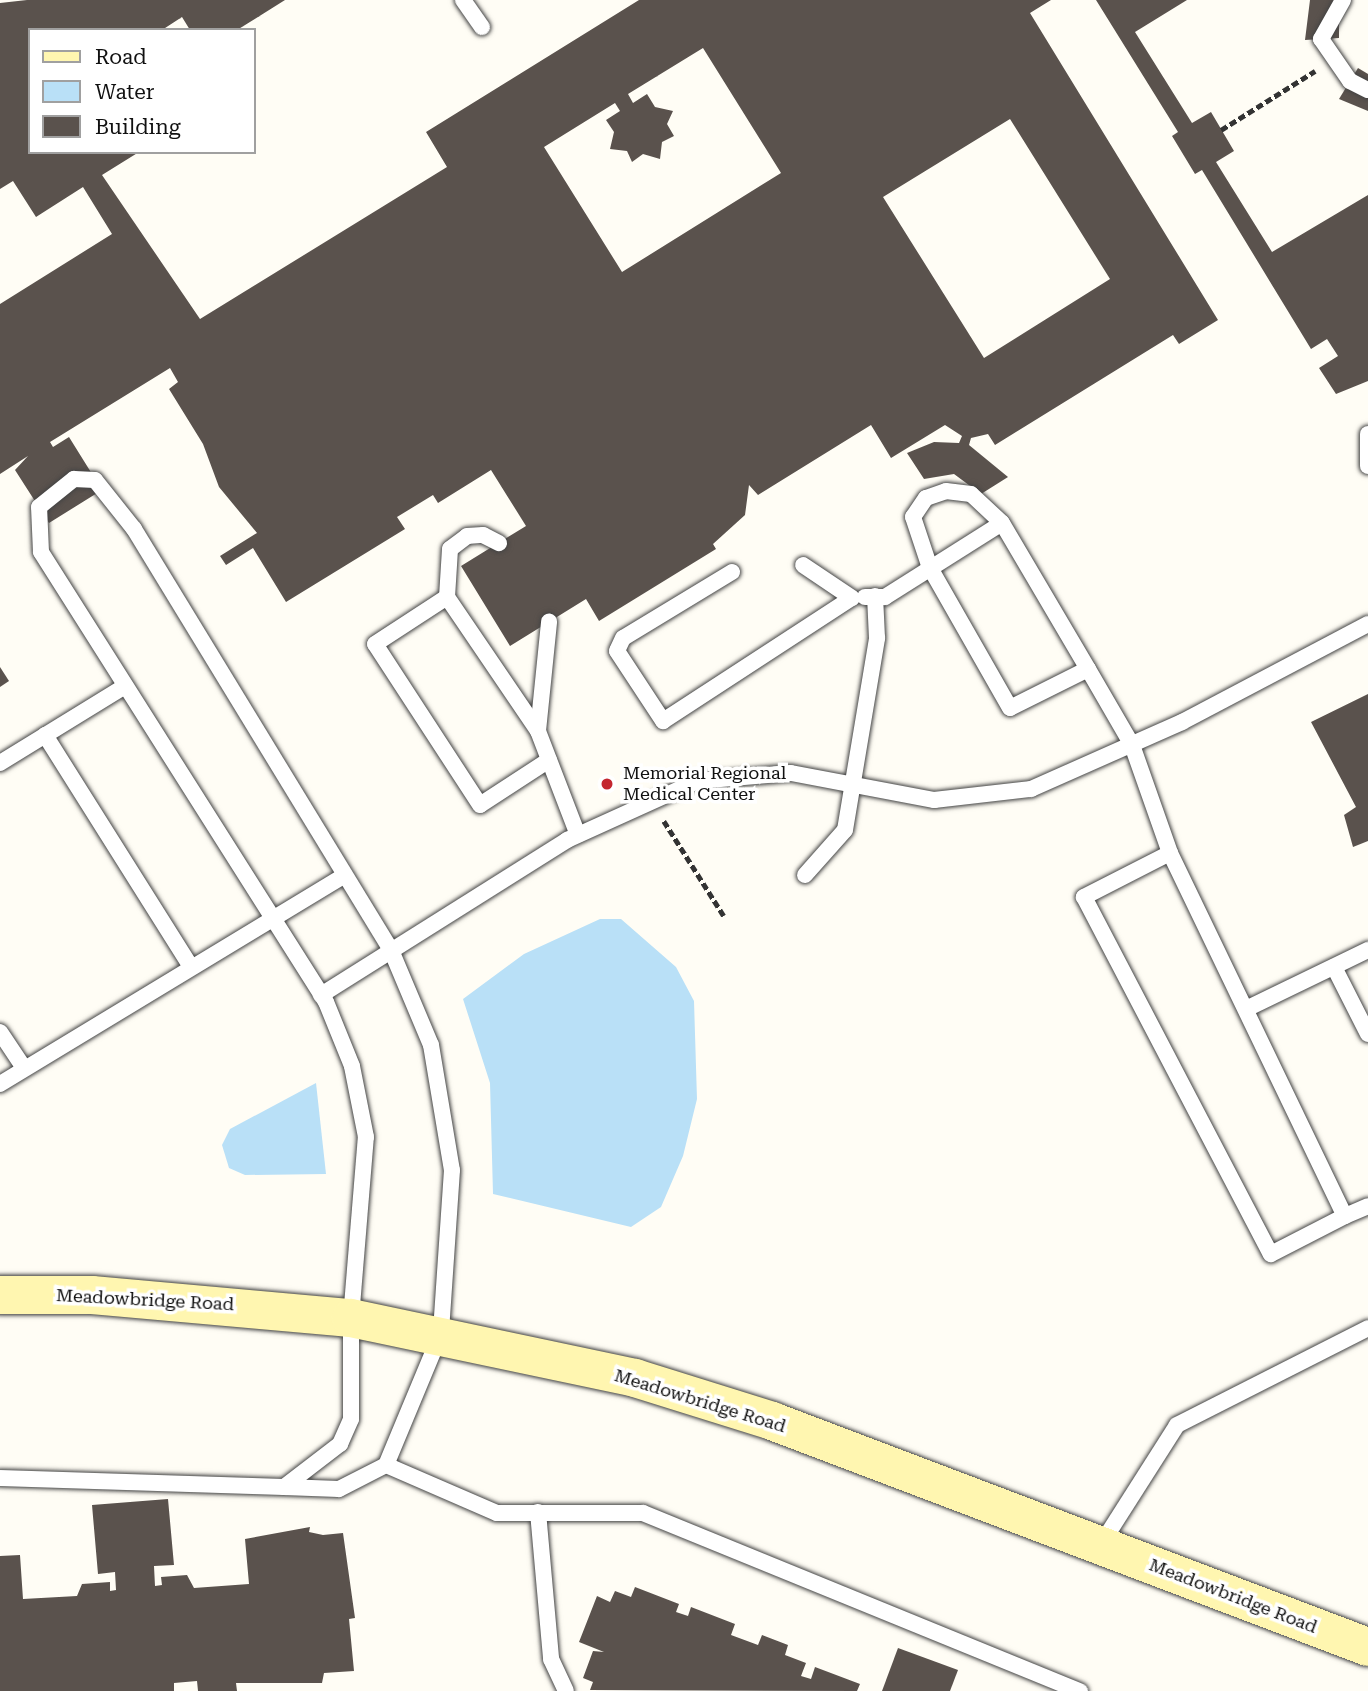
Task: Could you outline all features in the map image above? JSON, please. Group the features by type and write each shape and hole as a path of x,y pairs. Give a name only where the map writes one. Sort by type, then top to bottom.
{"main road":[{"name":"Meadowbridge Road","path":"0,1295 120,1297 351,1318 441,1333 635,1378 772,1421 1368,1647"}],"lane":[{"path":"463,0 482,27"},
{"path":"1343,0 1321,39 1358,89 1368,90"},
{"path":"1368,434 1368,466"},
{"path":"0,1478 339,1489 386,1465 441,1333 452,1170 446,1107 431,1045 391,950 110,494 96,480 74,479 39,507 41,552 321,995 352,1066 366,1137 351,1318 351,1419 340,1444 284,1487"},
{"path":"1087,668 1010,708 930,568 913,517 926,498 946,491 971,494 1002,523 1087,668 1132,745 1170,853 1345,1216"},
{"path":"732,572 623,638 617,651 663,720 852,598 875,596 930,568 1002,523"},
{"path":"499,543 483,535 467,536 450,549 447,597 538,731 578,835"},
{"path":"803,565 852,598"},
{"path":"805,875 840,841 877,638 875,596"},
{"path":"447,597 375,644 480,805 549,760"},
{"path":"538,731 549,622"},
{"path":"321,995 578,835 651,799 744,773 791,773 921,799 983,799 1069,776 1368,624"},
{"path":"0,763 125,686"},
{"path":"46,735 190,965"},
{"path":"1170,853 1084,897 1271,1254 1368,1206"},
{"path":"0,1084 190,965 275,922 345,875"},
{"path":"1245,1010 1368,950"},
{"path":"1334,967 1368,1034"},
{"path":"0,1032 24,1069"},
{"path":"1100,1546 1177,1425 1368,1328"},
{"path":"386,1465 497,1513 643,1513 1080,1691"},
{"path":"538,1512 551,1658 566,1691"}],"path":[{"path":"1221,130 1334,60"},
{"path":"651,799 724,916"}],"water":[{"path":"600,919 621,919 676,967 694,1001 697,1099 683,1156 661,1207 631,1227 493,1194 490,1083 463,999 524,954"},
{"path":"316,1083 326,1174 245,1175 229,1168 222,1145 230,1129"}],"building":[{"path":"27,0 285,0 240,28 189,28 182,17 165,28 28,28 28,154 136,154 102,175 200,319 447,167 426,132 639,0 1051,0 1030,13 1218,320 1179,344 1173,335 995,445 988,434 971,438 969,445 1008,477 981,494 954,474 924,479 907,453 934,442 959,443 962,436 945,425 891,458 871,425 758,495 749,485 745,515 713,544 716,549 599,621 586,599 510,646 461,566 526,526 491,470 438,503 433,495 397,517 405,529 286,602 253,548 226,565 220,556 257,533 219,487 203,444 169,389 178,382 170,368 50,442 53,447 69,437 102,490 49,523 15,470 28,456 0,474 0,304 112,234 83,187 36,217 13,181 0,189 0,3","holes":["703,48 781,173 622,272 544,147 615,103 620,111 606,120 614,132 610,149 627,151 632,162 643,154 660,159 662,142 674,136 667,124 673,111 655,107 647,94 633,103 628,94","1010,119 1110,279 984,358 883,197"]},
{"path":"1096,0 1187,0 1135,32 1192,123 1211,112 1234,151 1216,162 1272,252 1368,195 1368,381 1336,394 1319,368 1338,356 1327,339 1311,349 1202,170 1195,174 1172,136 1178,132"},
{"path":"1310,0 1351,0 1339,21 1339,38 1305,40"},
{"path":"1358,68 1368,74 1368,111 1339,99"},
{"path":"0,667 9,681 0,687"},
{"path":"1368,694 1368,841 1353,847 1344,815 1356,807 1311,722"},
{"path":"168,1499 174,1565 154,1566 155,1586 162,1585 161,1577 187,1575 194,1588 249,1584 245,1539 310,1527 309,1532 323,1535 343,1533 355,1618 349,1619 354,1671 324,1673 322,1683 236,1683 237,1691 198,1691 197,1681 174,1683 174,1691 0,1691 0,1556 20,1555 23,1599 77,1596 82,1584 110,1582 110,1591 116,1590 115,1572 98,1574 92,1505"},
{"path":"635,1587 679,1604 676,1612 688,1616 691,1607 735,1624 731,1635 758,1645 762,1635 788,1645 785,1655 806,1663 801,1676 811,1679 815,1667 860,1684 857,1691 590,1690 593,1682 583,1678 593,1651 604,1652 579,1642 597,1596 610,1602 615,1591 631,1597"},
{"path":"898,1648 958,1670 950,1691 882,1691"}],"place":[{"name":"Memorial Regional Medical Center","path":"607,784"}]}
